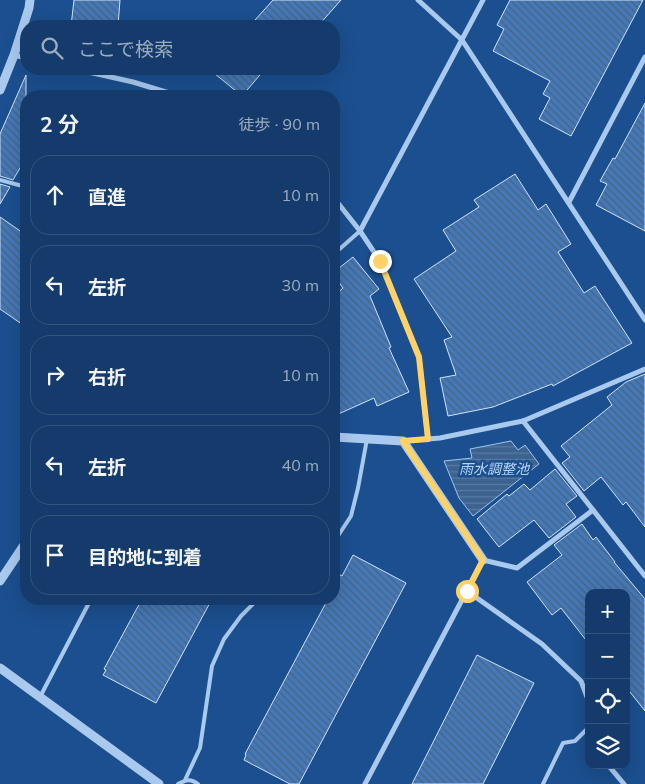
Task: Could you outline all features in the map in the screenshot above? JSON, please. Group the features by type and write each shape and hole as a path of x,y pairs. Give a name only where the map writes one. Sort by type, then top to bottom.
{"street":[{"path":"25,20 30,0"},
{"path":"418,0 462,40 645,320"},
{"path":"360,231 483,0"},
{"path":"0,90 20,36"},
{"path":"14,55 20,56"},
{"path":"569,202 645,57"},
{"path":"101,75 159,90"},
{"path":"340,206 380,261 419,357 428,439"},
{"path":"340,437 403,441 440,438 523,421 645,369"},
{"path":"523,421 645,576"},
{"path":"403,441 483,560 517,568 593,510"},
{"path":"0,581 20,551"},
{"path":"365,784 483,560"},
{"path":"467,591 542,644 581,681 585,692"},
{"path":"0,668 159,784"},
{"path":"611,769 624,784"}],"lane":[{"path":"0,180 20,185"},
{"path":"340,249 360,231"},
{"path":"340,533 351,516 367,438"},
{"path":"40,697 87,605"},
{"path":"185,780 200,748 212,666 224,639 252,605"},
{"path":"543,784 563,743 575,742 585,732"},
{"path":"178,784 185,780 193,780 198,784"}],"water":[{"name":"雨水調整池","path":"511,441 518,450 525,445 539,464 473,516 459,498 444,461 472,458 470,449"}],"building":[{"path":"74,0 120,0 118,20 72,20"},
{"path":"273,0 341,0 323,20 255,20"},
{"path":"510,0 643,0 571,136 539,119 550,98 543,94 550,81 493,51 504,29 497,25"},
{"path":"26,75 26,90 20,90 20,168 13,180 0,176 0,134"},
{"path":"216,75 260,75 247,90 235,90"},
{"path":"645,103 645,231 596,205 607,184 600,181 613,158 615,159"},
{"path":"515,174 538,210 546,204 571,244 558,252 584,293 595,286 632,343 553,386 552,384 493,407 448,416 440,378 456,375 444,340 452,337 414,279 456,251 443,230 479,207 474,200"},
{"path":"0,184 10,187 0,204"},
{"path":"0,217 20,231 20,323 0,309"},
{"path":"353,257 379,289 370,296 391,347 389,348 409,392 377,406 374,398 340,413 340,291 343,288 340,284 340,267"},
{"path":"645,374 645,527 626,502 623,505 601,477 584,491 562,463 570,457 561,446 612,405 607,397 626,382"},
{"path":"555,469 577,496 566,504 576,517 549,538 534,520 499,547 477,519 507,494 509,496 524,484 530,490"},
{"path":"582,524 593,540 596,537 645,599 645,711 630,692 630,589 585,589 585,639 561,608 552,615 527,582 562,555 554,545"},
{"path":"353,555 406,583 299,784 290,784 244,760 245,754 325,605 340,605 340,575 342,576"},
{"path":"139,605 209,605 156,703 103,675 106,670 104,669"},
{"path":"477,655 534,683 483,784 412,784"}],"route":[{"path":"380,261 419,357 428,439 403,441 483,560 467,591"}]}
